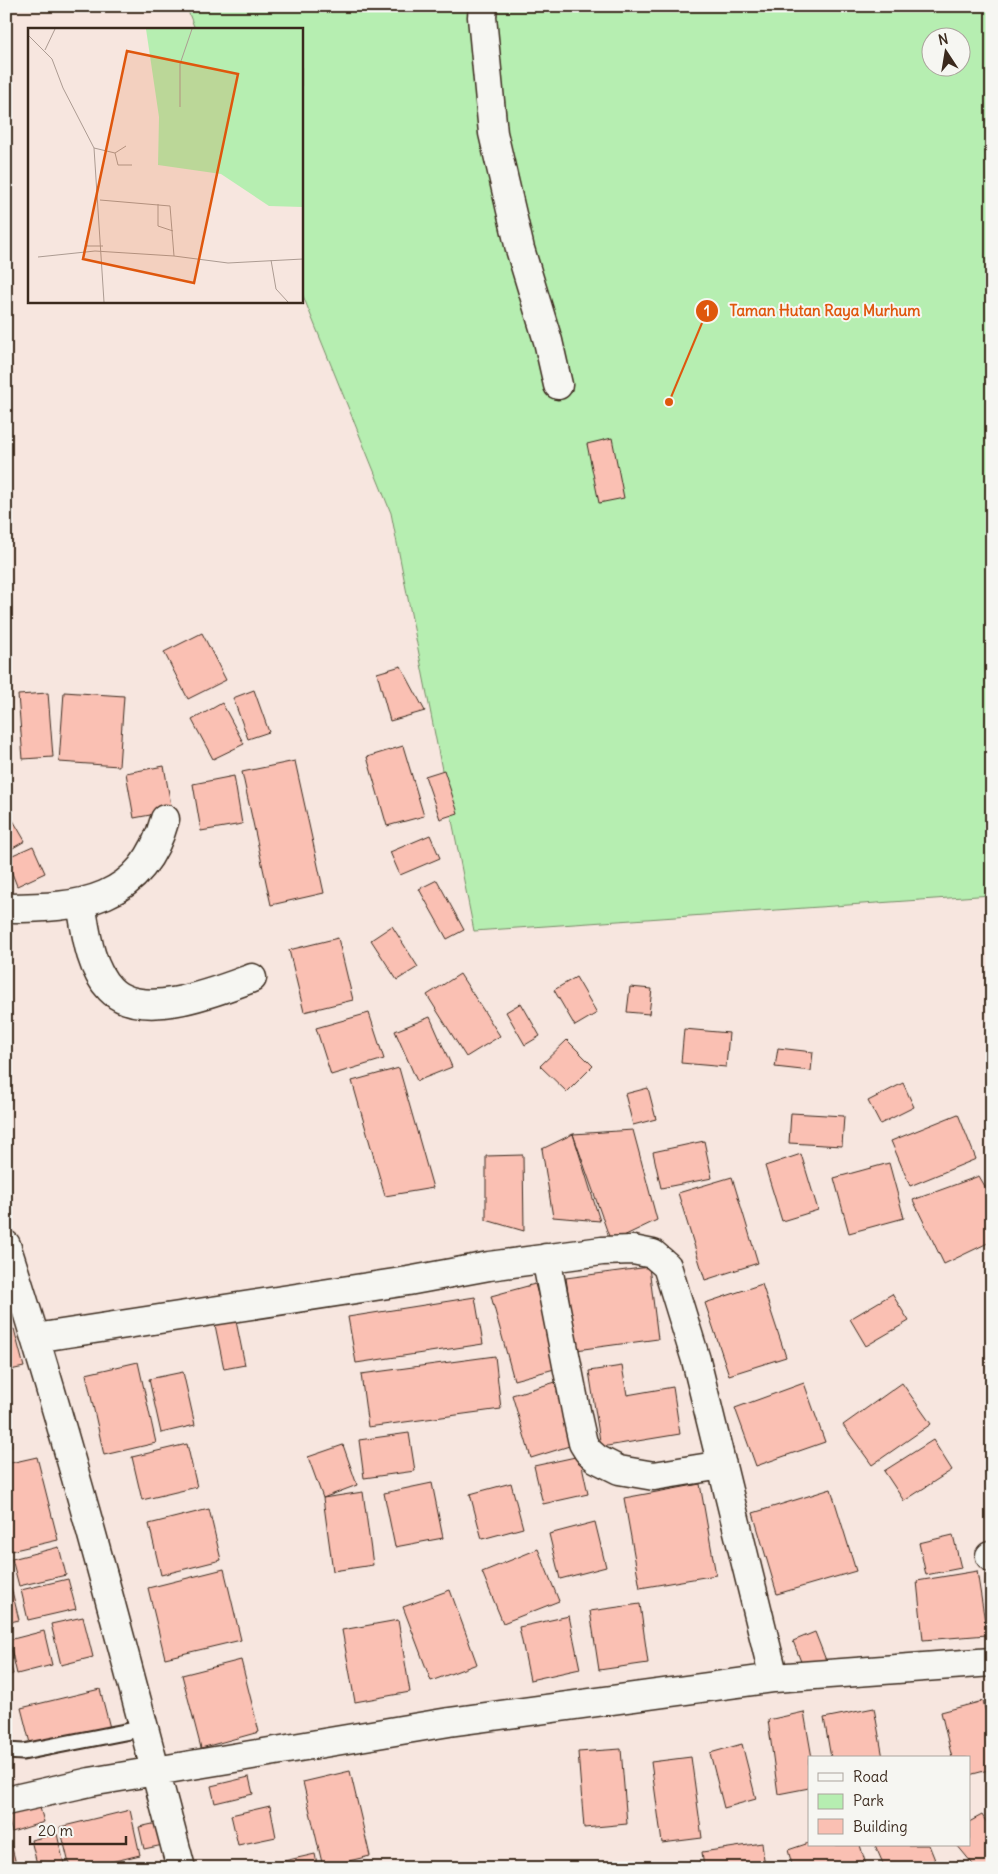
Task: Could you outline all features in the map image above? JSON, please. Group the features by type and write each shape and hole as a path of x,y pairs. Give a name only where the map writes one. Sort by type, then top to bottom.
{"street":[{"path":"483,6 482,17 493,133 520,249 548,341 558,386"},
{"path":"6,908 81,903 113,892 131,879 149,858 159,841 165,819"},
{"path":"81,903 89,946 100,974 110,990 125,998 154,1005 182,1001 252,978"},
{"path":"6,1245 35,1338 145,1728 181,1868"},
{"path":"35,1338 546,1258 602,1251 633,1250 653,1254 667,1266 696,1360 774,1678"},
{"path":"546,1258 576,1416 588,1451 597,1459 619,1470 654,1476 722,1465"},
{"path":"6,1801 90,1782 449,1722 774,1678 992,1662"}],"lane":[{"path":"6,1751 23,1752 145,1728"}],"green space":[{"path":"186,6 992,6 992,895 474,931 391,513 302,293 302,28 195,28"}],"building":[{"path":"612,438 624,498 599,503 587,444"},
{"path":"202,633 226,680 188,699 164,652"},
{"path":"401,666 425,711 390,721 377,673"},
{"path":"254,690 269,732 248,739 233,698"},
{"path":"64,692 124,696 119,766 59,762"},
{"path":"48,693 53,757 23,759 18,695"},
{"path":"222,703 244,744 213,759 192,720"},
{"path":"403,746 424,816 387,826 367,757"},
{"path":"295,761 324,893 271,905 242,772"},
{"path":"164,766 172,811 134,818 126,773"},
{"path":"444,770 458,813 440,819 425,776"},
{"path":"234,776 242,824 201,831 193,784"},
{"path":"6,808 25,841 6,852"},
{"path":"430,835 440,858 400,875 390,852"},
{"path":"33,846 45,873 17,886 6,858"},
{"path":"437,880 464,930 447,939 419,889"},
{"path":"392,926 418,967 397,980 371,940"},
{"path":"338,938 353,1000 304,1012 289,950"},
{"path":"460,974 500,1036 466,1057 427,995"},
{"path":"576,977 597,1013 575,1026 554,990"},
{"path":"630,987 652,989 649,1014 627,1012"},
{"path":"521,1003 540,1036 525,1045 506,1012"},
{"path":"369,1013 384,1059 331,1075 316,1028"},
{"path":"430,1017 452,1067 417,1081 395,1031"},
{"path":"684,1029 729,1033 726,1067 681,1063"},
{"path":"567,1040 593,1066 567,1092 540,1066"},
{"path":"778,1048 813,1052 811,1071 775,1067"},
{"path":"399,1068 433,1188 385,1196 352,1081"},
{"path":"903,1083 914,1107 880,1124 868,1101"},
{"path":"648,1088 656,1119 633,1125 625,1094"},
{"path":"791,1113 844,1116 842,1146 789,1143"},
{"path":"958,1114 976,1159 910,1186 891,1141"},
{"path":"633,1130 657,1220 611,1242 573,1134"},
{"path":"573,1134 600,1221 553,1217 542,1149"},
{"path":"704,1141 712,1178 661,1188 653,1152"},
{"path":"801,1154 818,1210 782,1221 765,1166"},
{"path":"523,1155 524,1231 486,1220 486,1156"},
{"path":"889,1163 904,1218 849,1233 834,1178"},
{"path":"979,1176 992,1198 992,1241 944,1264 913,1200"},
{"path":"732,1177 758,1263 705,1280 678,1193"},
{"path":"649,1267 658,1339 576,1350 566,1278"},
{"path":"6,1271 21,1314 6,1317"},
{"path":"535,1284 558,1368 514,1380 491,1296"},
{"path":"762,1284 786,1357 729,1375 705,1303"},
{"path":"892,1294 909,1321 866,1346 850,1319"},
{"path":"475,1297 483,1344 356,1363 348,1317"},
{"path":"236,1321 245,1365 224,1369 215,1325"},
{"path":"14,1329 24,1367 6,1371 6,1331"},
{"path":"495,1356 501,1409 368,1427 361,1374"},
{"path":"138,1362 156,1443 104,1455 86,1374"},
{"path":"622,1366 627,1395 673,1387 680,1434 601,1447 589,1371"},
{"path":"183,1372 195,1425 161,1433 149,1379"},
{"path":"559,1381 579,1443 531,1458 512,1395"},
{"path":"804,1383 825,1442 756,1466 735,1408"},
{"path":"902,1383 931,1424 872,1465 843,1425"},
{"path":"6,1423 12,1447 6,1449"},
{"path":"409,1433 415,1471 364,1478 359,1440"},
{"path":"933,1440 952,1470 904,1501 884,1471"},
{"path":"187,1444 197,1487 142,1500 132,1457"},
{"path":"343,1445 357,1485 323,1498 308,1457"},
{"path":"580,1456 588,1494 543,1504 534,1466"},
{"path":"37,1457 58,1540 6,1552 6,1464"},
{"path":"432,1483 443,1538 395,1547 384,1493"},
{"path":"511,1483 523,1528 482,1539 470,1494"},
{"path":"700,1484 716,1575 640,1588 624,1498"},
{"path":"831,1489 856,1571 777,1594 753,1513"},
{"path":"363,1492 373,1565 333,1571 323,1498"},
{"path":"209,1509 221,1560 161,1575 149,1524"},
{"path":"595,1522 606,1567 560,1579 549,1534"},
{"path":"953,1535 961,1568 926,1575 919,1543"},
{"path":"59,1547 66,1575 19,1586 12,1559"},
{"path":"538,1549 559,1601 503,1623 482,1572"},
{"path":"6,1566 19,1620 6,1623"},
{"path":"224,1569 241,1640 165,1658 148,1588"},
{"path":"977,1571 987,1635 923,1640 917,1581"},
{"path":"68,1579 76,1609 28,1620 21,1590"},
{"path":"450,1590 477,1664 431,1681 403,1607"},
{"path":"640,1604 648,1663 599,1670 590,1611"},
{"path":"569,1616 580,1669 530,1680 519,1627"},
{"path":"83,1617 93,1657 61,1665 51,1624"},
{"path":"398,1620 410,1692 355,1702 342,1630"},
{"path":"44,1631 52,1665 17,1674 9,1640"},
{"path":"815,1632 827,1663 805,1672 793,1641"},
{"path":"6,1649 13,1674 6,1676"},
{"path":"241,1660 259,1732 201,1748 182,1675"},
{"path":"100,1689 110,1728 31,1747 21,1708"},
{"path":"983,1701 992,1735 992,1769 970,1775 970,1756 952,1756 941,1712"},
{"path":"874,1708 883,1756 831,1756 824,1718"},
{"path":"804,1712 812,1756 808,1756 808,1788 778,1794 768,1720"},
{"path":"742,1744 756,1799 724,1808 710,1753"},
{"path":"621,1749 627,1824 584,1828 578,1752"},
{"path":"691,1757 702,1838 662,1843 651,1762"},
{"path":"350,1771 370,1856 323,1867 303,1782"},
{"path":"249,1777 253,1794 215,1803 211,1786"},
{"path":"39,1804 44,1822 12,1832 7,1814"},
{"path":"270,1806 276,1837 238,1845 231,1815"},
{"path":"130,1810 140,1855 86,1868 70,1868 60,1827"},
{"path":"982,1815 992,1831 992,1868 976,1868 958,1846 970,1846 970,1821"},
{"path":"157,1823 163,1845 144,1849 139,1827"},
{"path":"57,1834 65,1868 38,1868 31,1840"},
{"path":"10,1840 17,1868 6,1868 6,1841"},
{"path":"762,1843 765,1868 704,1868 702,1852"},
{"path":"808,1843 808,1846 860,1846 867,1868 793,1868 788,1850"},
{"path":"875,1846 929,1846 937,1865 934,1868 885,1868"},
{"path":"315,1854 318,1868 262,1868 262,1866"}],"place":[{"name":"Taman Hutan Raya Murhum","path":"669,402"}]}
